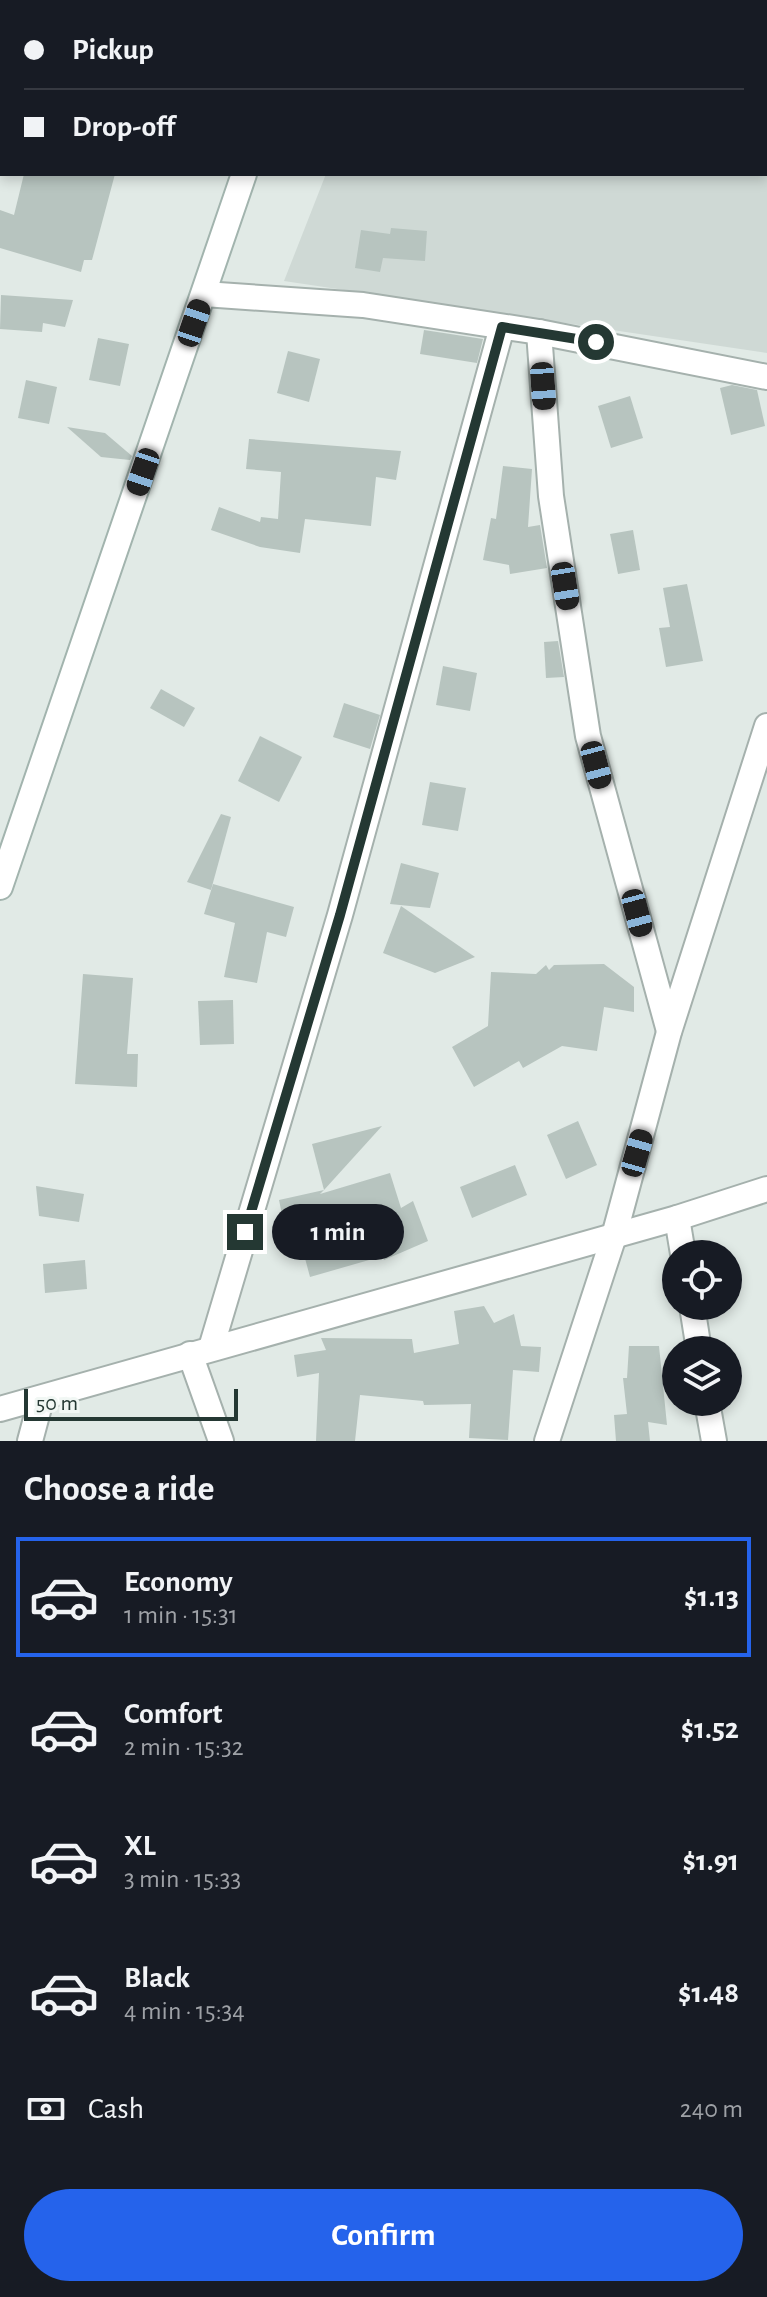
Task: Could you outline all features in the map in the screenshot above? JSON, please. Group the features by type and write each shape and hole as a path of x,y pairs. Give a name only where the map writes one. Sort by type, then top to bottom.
{"street":[{"path":"0,887 243,176"},
{"path":"204,294 363,305 539,332 767,377"},
{"path":"221,1441 201,1351 340,915 502,327"},
{"path":"539,332 551,496 588,736 669,1032"},
{"path":"547,1441 614,1236 669,1032 767,726"},
{"path":"0,1409 41,1400 201,1351 677,1218 767,1189"},
{"path":"677,1218 681,1240"},
{"path":"30,1441 41,1400"},
{"path":"710,1416 714,1441"}],"shaded area":[{"path":"325,176 767,176 767,353 284,281"}],"building":[{"path":"24,176 114,176 92,260 84,260 81,272 0,248 0,210 14,215"},
{"path":"391,228 427,231 425,261 383,258 380,272 355,268 361,230 390,234"},
{"path":"1,295 73,300 65,327 43,323 42,332 0,329"},
{"path":"424,330 483,339 477,363 420,354"},
{"path":"98,338 129,344 120,386 89,380"},
{"path":"288,351 320,359 309,402 277,393"},
{"path":"26,380 57,387 49,424 18,418"},
{"path":"732,385 757,390 765,426 731,435 720,388"},
{"path":"630,396 643,438 611,448 598,406"},
{"path":"67,427 105,433 132,456 130,460 101,457"},
{"path":"249,439 401,451 396,480 376,477 371,526 305,519 300,553 260,547 211,530 219,507 260,522 261,517 278,519 281,472 246,469"},
{"path":"503,466 532,469 528,527 540,525 547,568 510,574 509,565 483,560 491,518 496,519"},
{"path":"633,530 640,570 618,574 610,534"},
{"path":"687,584 703,661 666,667 659,628 670,627 663,588"},
{"path":"558,641 564,677 546,678 544,642"},
{"path":"443,666 477,673 470,711 436,705"},
{"path":"161,689 195,708 184,727 150,708"},
{"path":"344,703 380,715 370,749 333,737"},
{"path":"260,736 302,757 279,802 238,781"},
{"path":"430,782 466,788 458,831 422,825"},
{"path":"221,814 231,817 211,890 187,882"},
{"path":"401,863 439,873 430,908 390,904"},
{"path":"213,884 294,907 286,937 267,932 257,983 224,977 235,923 204,914"},
{"path":"401,906 475,957 435,973 383,953"},
{"path":"604,964 634,987 634,1012 604,1007 597,1051 562,1046 523,1068 519,1061 474,1087 452,1047 488,1026 491,972 536,974 546,965 549,970 554,965"},
{"path":"83,974 133,978 127,1054 138,1054 137,1087 75,1084"},
{"path":"233,1000 234,1044 200,1045 198,1001"},
{"path":"578,1121 597,1165 566,1179 547,1135"},
{"path":"382,1126 324,1190 312,1144"},
{"path":"515,1165 527,1195 472,1218 460,1187"},
{"path":"390,1173 401,1208 413,1201 428,1241 384,1260 383,1256 310,1277 298,1232 286,1234 279,1200 324,1190 320,1194"},
{"path":"36,1186 84,1194 79,1222 39,1216"},
{"path":"85,1260 87,1289 45,1293 43,1264"},
{"path":"484,1306 494,1323 514,1314 521,1346 541,1347 539,1372 513,1370 508,1440 469,1438 471,1404 424,1405 423,1401 360,1395 355,1441 316,1441 319,1373 297,1377 294,1355 326,1350 321,1338 412,1339 414,1353 459,1344 454,1311"},
{"path":"629,1346 659,1346 662,1416 666,1416 667,1425 648,1422 650,1441 616,1441 614,1415 627,1414 623,1378 627,1378"}],"route":[{"path":"245,1232 340,915 450,526 502,327 596,342"}]}
